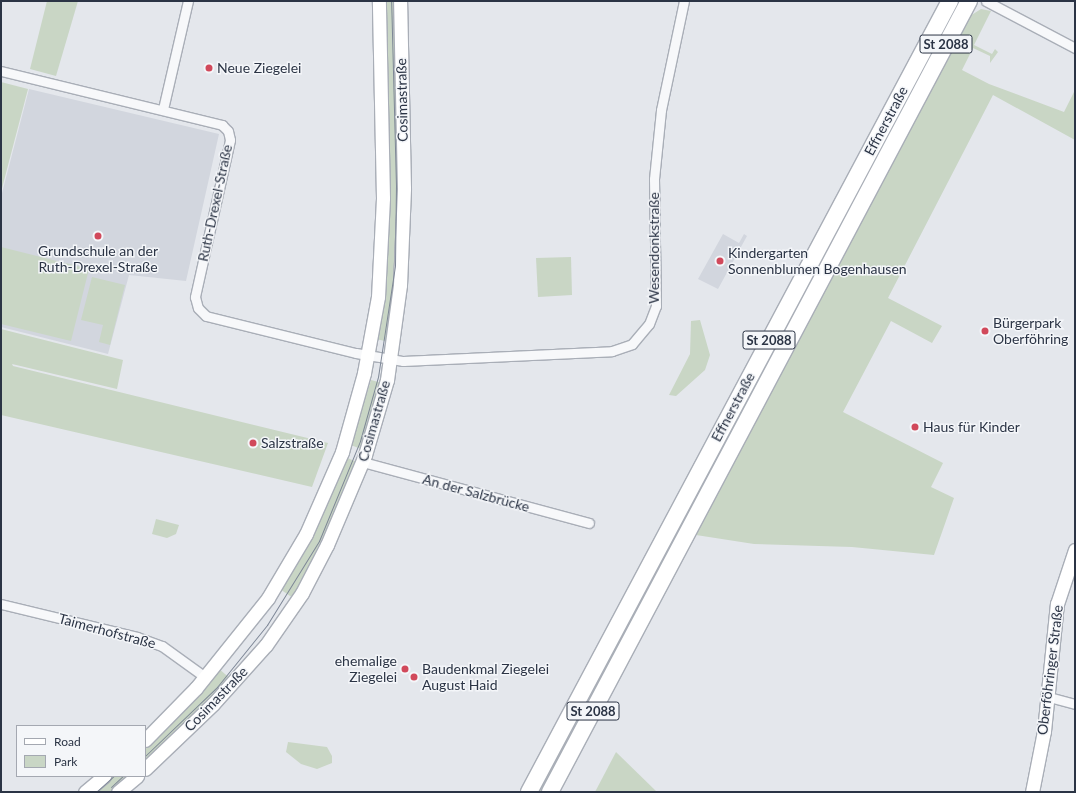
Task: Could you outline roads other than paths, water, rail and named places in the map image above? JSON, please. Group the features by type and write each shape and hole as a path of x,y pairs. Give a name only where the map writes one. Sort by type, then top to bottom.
{"highway":[{"name":"Effnerstraße","path":"524,792 532,785 950,1"},
{"name":"Effnerstraße","path":"551,790 969,1"}],"main road":[{"name":"Cosimastraße","path":"146,739 205,677 268,598 306,534 342,452 368,356 378,297 382,224 379,1"},
{"name":"Cosimastraße","path":"146,768 213,704 266,645 302,593 327,546 363,462 381,403 390,359 403,249 404,160 400,1"},
{"name":"Oberföhringer Straße","path":"1032,792 1049,697 1057,604 1075,550"},
{"path":"84,792 103,777"},
{"path":"118,792 136,777"}],"street":[{"path":"163,110 188,1"},
{"name":"Wesendonkstraße","path":"368,356 418,362 612,351 632,344 649,324 656,306 653,217 661,110 684,1"},
{"path":"986,1 1075,48"},
{"name":"Ruth-Drexel-Straße","path":"1,71 222,125 228,131 230,140 195,297 198,308 206,316 368,356"},
{"name":"An der Salzbrücke","path":"363,462 589,523"},
{"name":"Taimerhofstraße","path":"1,604 137,638 162,646 205,677"},
{"path":"1049,697 1075,704"}],"tram line":[{"path":"146,755 217,687 267,625 319,541 360,441 378,377 395,266 396,186 391,1"},
{"path":"96,792 113,777"},
{"path":"111,787 122,777"}],"place":[{"name":"Neue Ziegelei","path":"209,68"},
{"name":"Grundschule an der Ruth-Drexel-Straße","path":"98,236"},
{"name":"Kindergarten Sonnenblumen Bogenhausen","path":"720,261"},
{"name":"Bürgerpark Oberföhring","path":"985,331"},
{"name":"Haus für Kinder","path":"915,427"},
{"name":"Salzstraße","path":"253,443"},
{"name":"ehemalige Ziegelei","path":"405,669"},
{"name":"Baudenkmal Ziegelei August Haid","path":"414,677"}]}
